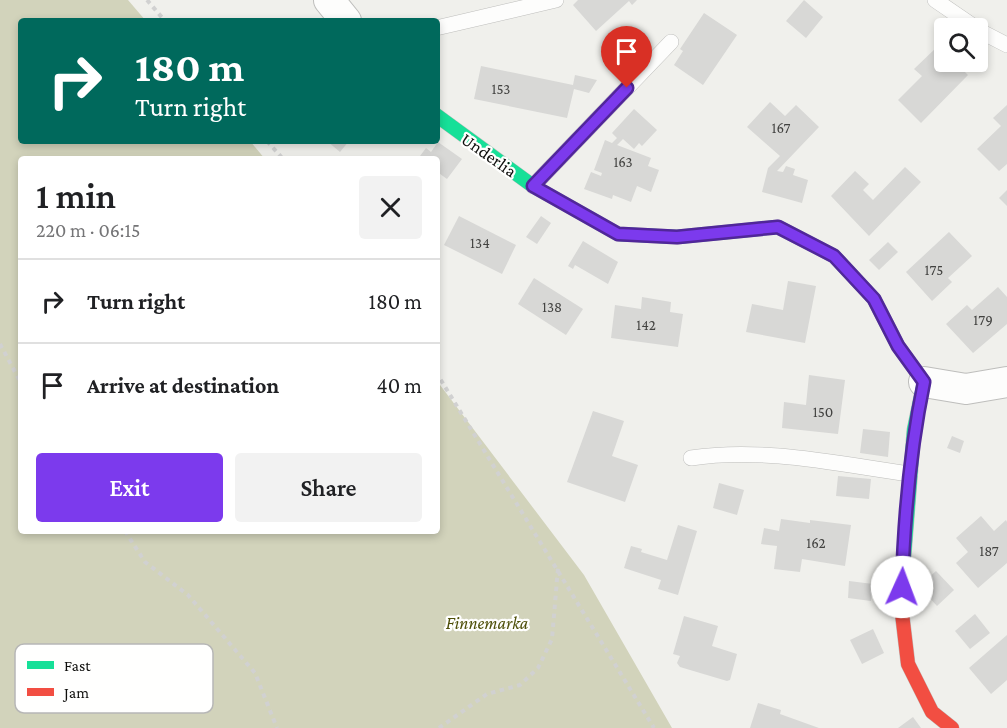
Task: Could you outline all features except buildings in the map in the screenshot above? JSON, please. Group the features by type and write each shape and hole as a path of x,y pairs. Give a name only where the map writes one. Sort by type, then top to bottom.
{"street":[{"path":"329,0 344,18"},
{"name":"Underlia","path":"440,119 533,186 618,234 677,237 778,227 834,256 874,299 898,346 924,382"},
{"path":"952,728 932,712 908,664 901,605 915,430 924,382 966,389 1007,382"}],"lane":[{"path":"440,27 556,0"},
{"path":"935,0 961,18"},
{"path":"988,35 1007,45"},
{"path":"533,186 671,42"},
{"path":"691,459 720,454 751,454 910,474"}],"path":[{"path":"147,0 162,18"},
{"path":"270,144 280,156"},
{"path":"0,344 18,377"},
{"path":"440,378 654,728"},
{"path":"127,534 145,562 188,595 255,673 277,728"},
{"path":"438,728 487,694 520,685 538,668 552,639 558,568"}],"green space":[{"name":"Finnemarka","path":"0,0 128,0 143,18 18,18 18,144 252,144 262,156 18,156 18,534 440,534 440,385 584,575 672,728 0,728"}],"traffic: fast":[{"path":"440,118 533,186 618,234 677,237 778,227 834,256 874,299 898,346 924,382 914,430 903,569"}],"traffic: jam":[{"path":"903,569 901,605 908,664 932,712 952,728"}],"route":[{"path":"627,88 533,186 618,234 677,237 778,227 834,256 874,299 898,346 924,382 915,430 904,532 902,587"}]}
